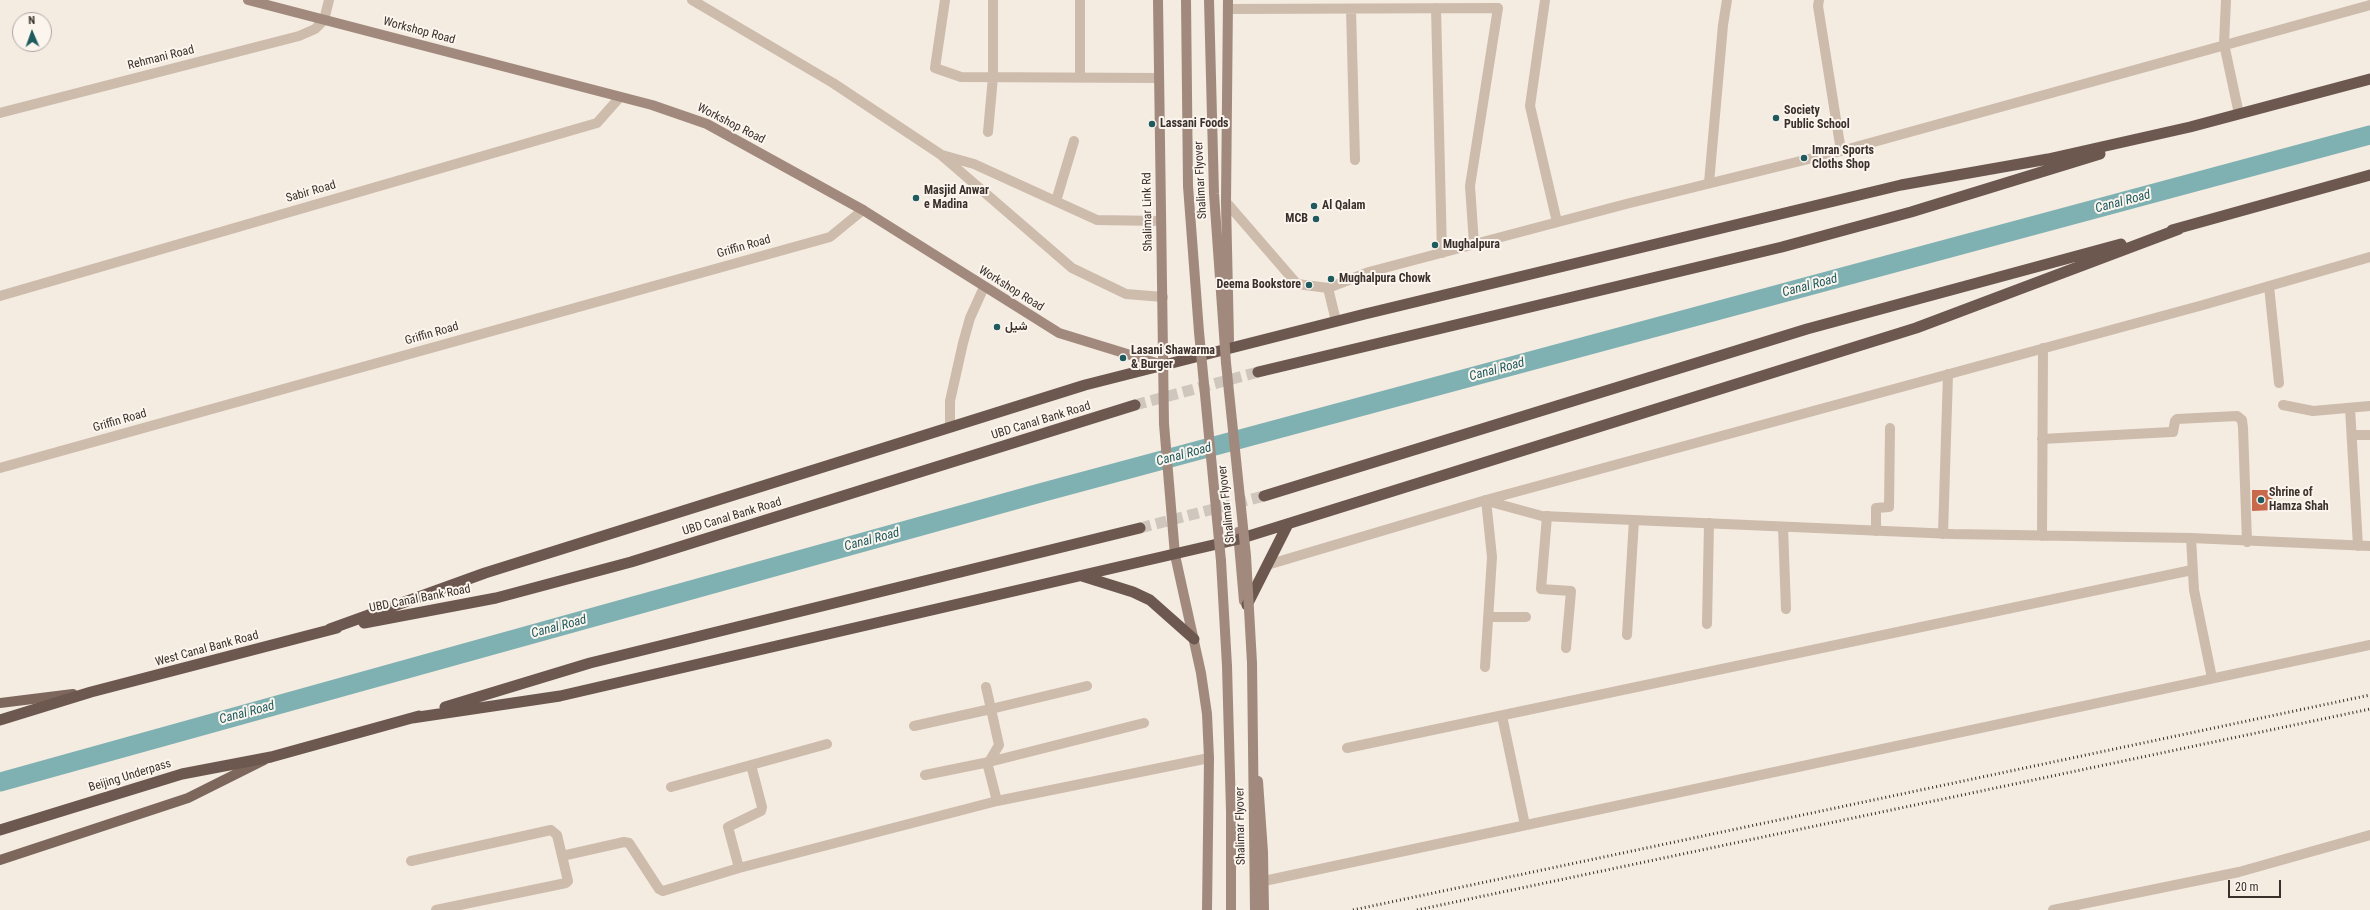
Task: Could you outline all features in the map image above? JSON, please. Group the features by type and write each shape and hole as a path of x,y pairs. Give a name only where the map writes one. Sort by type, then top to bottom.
{"highway":[{"path":"1258,372 1782,247 1911,212 2190,127 2370,79"},
{"path":"330,630 485,573 1085,385 1336,321 1901,185 2048,159 2190,127"},
{"path":"1264,496 1807,329 2179,229 2370,174"},
{"path":"412,718 560,696 1239,539 1916,328 2179,229"},
{"name":"UBD Canal Bank Road","path":"330,630 496,598 631,562 1135,405"},
{"path":"1245,609 1288,524"},
{"path":"412,718 590,663 1140,528"},
{"path":"1081,576 1133,592 1150,600 1194,639"},
{"name":"West Canal Bank Road","path":"91,692 330,630"},
{"path":"0,720 91,692"},
{"name":"Beijing Underpass","path":"0,830 182,774 271,757 412,718"}],"main road":[{"name":"Workshop Road","path":"248,0 620,97 706,124 863,210 1059,333 1163,365"},
{"name":"Shalimar Link Rd","path":"1158,0 1164,424 1175,555 1201,673 1207,714 1209,758 1207,910"},
{"name":"Shalimar Flyover","path":"1186,0 1188,186 1199,332 1221,561 1227,666 1231,810 1231,910"},
{"name":"Shalimar Flyover","path":"1209,0 1214,194 1226,363 1246,556 1252,663 1255,910"},
{"path":"1228,5 1226,202 1230,394 1264,882 1264,910"},
{"path":"0,703 91,692"},
{"path":"0,860 188,798 271,757"}],"street":[{"path":"324,20 329,0"},
{"path":"692,0 833,83 940,154 1072,268 1126,294 1163,297"},
{"path":"944,0 934,68 960,77 1159,78"},
{"path":"988,132 993,77 993,0"},
{"path":"1080,0 1080,78"},
{"path":"1545,0 1530,106 1557,222"},
{"path":"1709,183 1722,25 1727,0"},
{"path":"1819,0 1818,6 1841,151"},
{"path":"2226,0 2224,44 2239,114"},
{"path":"1226,202 1297,284 1328,288 1369,272 1709,183 1841,151 2224,44 2358,4 2370,5"},
{"path":"1228,5 1352,9 1498,8 1470,186 1474,244"},
{"path":"1436,8 1442,253"},
{"path":"1352,9 1355,160"},
{"name":"Rehmani Road","path":"0,113 299,36 315,29 324,20"},
{"name":"Sabir Road","path":"0,296 597,123 620,97"},
{"path":"1056,201 1074,142"},
{"path":"940,154 974,164 1097,220 1160,221"},
{"name":"Griffin Road","path":"0,468 830,237 863,210"},
{"path":"1267,565 1486,500 2370,257"},
{"path":"2269,286 2279,383"},
{"path":"950,427 950,401 963,343 970,318 984,287"},
{"path":"1328,288 1336,321"},
{"path":"2042,348 2042,536"},
{"path":"1943,534 1948,374"},
{"path":"2283,405 2313,411 2370,406"},
{"path":"2350,408 2358,546"},
{"path":"2042,438 2173,432 2175,421 2177,419 2237,416 2242,420 2243,428 2247,542"},
{"path":"1876,531 1876,508 1889,507 1890,428"},
{"path":"2352,436 2370,434"},
{"path":"1486,500 1547,516 1943,534 2191,538 2247,542 2370,546"},
{"path":"1485,667 1492,557 1486,500"},
{"path":"1547,516 1541,589 1571,591 1566,648"},
{"path":"1627,635 1634,520"},
{"path":"1707,624 1709,524"},
{"path":"1783,526 1786,609"},
{"path":"2191,538 2192,570 2198,612 2212,678"},
{"path":"1347,748 2192,570"},
{"path":"1488,617 1526,617"},
{"path":"1264,882 2370,645"},
{"path":"914,726 1087,686"},
{"path":"986,687 999,745 989,762 997,802"},
{"path":"1502,716 1525,826"},
{"path":"925,775 989,762 1144,723"},
{"path":"671,787 827,744"},
{"path":"562,856 624,842 629,843 659,889 664,892 739,868 997,802 1209,758"},
{"path":"739,868 728,828 761,811 762,807 751,765"},
{"path":"411,861 551,830 557,835 568,881 566,883 436,910"},
{"path":"2053,910 2239,872 2370,835"}],"building":[{"name":"Shrine of Hamza Shah","path":"2252,490 2272,490 2273,510 2252,511"}],"waterway":[{"name":"Canal Road","path":"0,782 1040,493 2370,135"}],"tunnel":[{"path":"1135,405 1258,372"},
{"path":"1140,528 1264,496"}],"railway":[{"path":"1353,910 2370,695"},
{"path":"1417,910 2370,709"}],"place":[{"name":"Society Public School","path":"1776,118"},
{"name":"Lassani Foods","path":"1152,124"},
{"name":"Imran Sports Cloths Shop","path":"1804,158"},
{"name":"Masjid Anwar e Madina","path":"916,198"},
{"name":"Al Qalam","path":"1314,206"},
{"name":"MCB","path":"1316,219"},
{"name":"Mughalpura","path":"1435,245"},
{"name":"Mughalpura Chowk","path":"1331,279"},
{"name":"Deema Bookstore","path":"1309,285"},
{"name":"شیل","path":"997,327"},
{"name":"Lasani Shawarma & Burger","path":"1123,358"},
{"name":"Shrine of Hamza Shah","path":"2261,500"}]}
